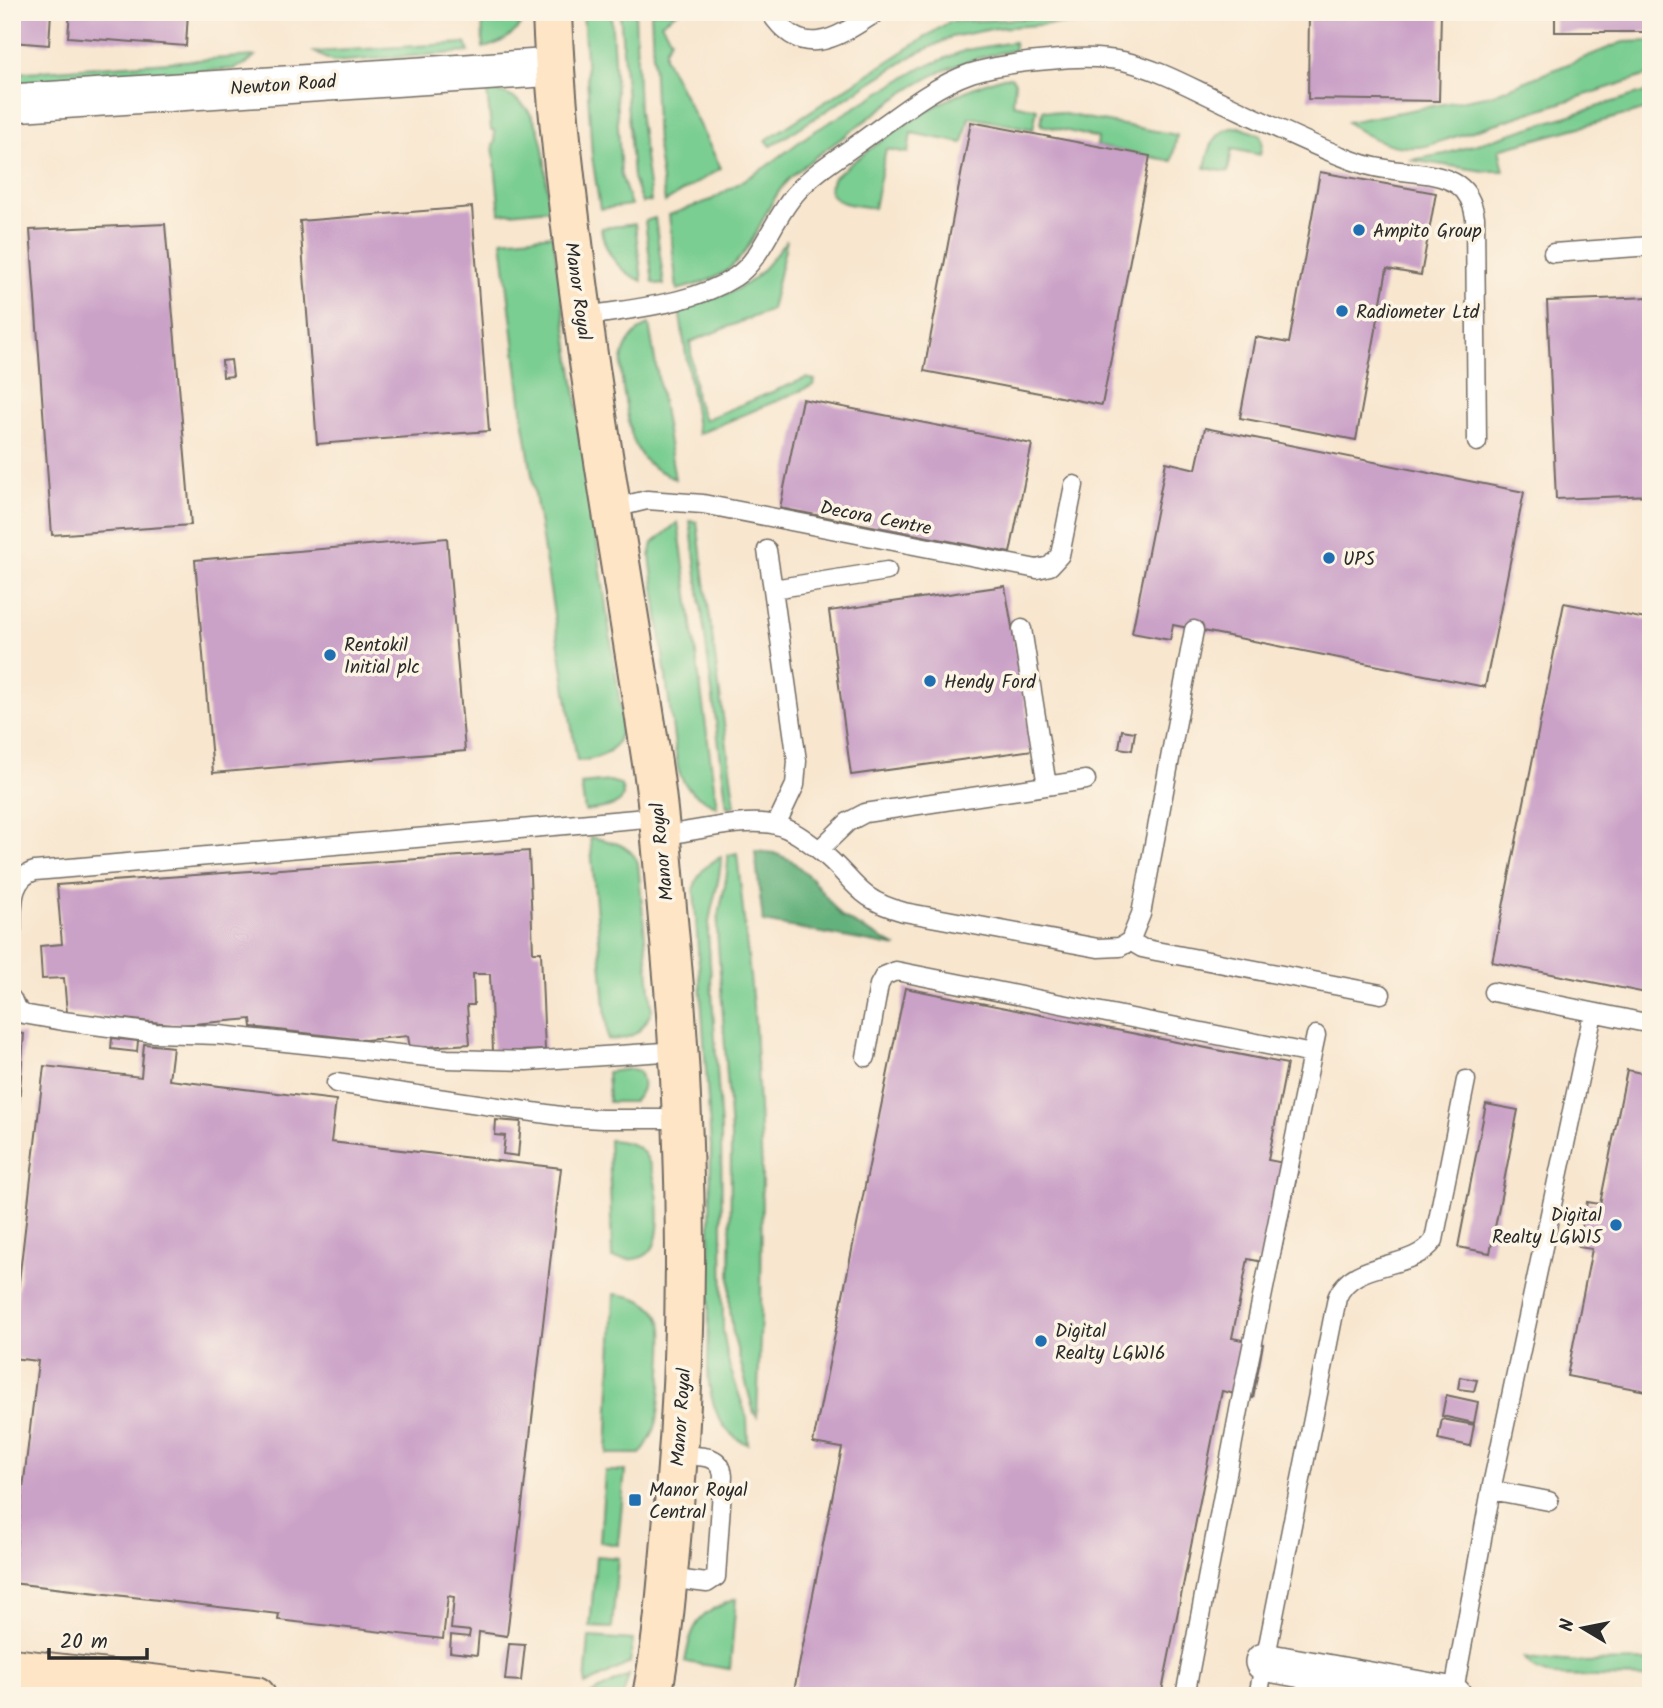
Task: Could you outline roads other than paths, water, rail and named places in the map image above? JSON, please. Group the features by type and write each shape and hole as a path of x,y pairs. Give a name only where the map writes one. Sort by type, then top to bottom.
{"street":[{"name":"Manor Royal","path":"552,12 555,67 582,317 610,509 653,767 680,1051 685,1287 683,1381 667,1578 652,1696"},
{"name":"Newton Road","path":"12,103 555,67"},
{"path":"12,1668 256,1696"},
{"path":"1261,1679 1453,1696"}],"lane":[{"path":"770,12 788,33 817,41 836,38 877,12"},
{"path":"582,317 684,297 738,275 752,260 785,206 808,181 906,109 948,83 983,70 1026,62 1069,58 1111,59 1168,76 1314,146 1345,158 1385,169 1441,178 1458,185 1466,192 1472,202 1475,217 1478,442"},
{"path":"1553,253 1651,246"},
{"name":"Decora Centre","path":"610,509 647,500 703,504 1037,569 1050,566 1060,555 1074,485"},
{"path":"767,550 797,761 795,785 776,825"},
{"path":"773,589 887,571"},
{"path":"1022,629 1047,786"},
{"path":"12,930 15,888 24,876 35,871 659,827 752,823 776,825 794,833 834,862 860,892 879,904 896,910 1098,948 1120,947 1130,941 1141,914 1194,630"},
{"path":"819,850 848,822 865,813 1086,780"},
{"path":"1130,941 1156,951 1381,994"},
{"path":"866,1057 879,985 884,976 896,971 1312,1054"},
{"path":"1493,992 1651,1024"},
{"path":"12,999 23,1014 63,1021 155,1033 219,1035 447,1059 527,1061 680,1051"},
{"path":"1453,1696 1491,1490 1593,1013"},
{"path":"1185,1696 1315,1035"},
{"path":"1261,1679 1337,1298 1341,1289 1352,1279 1420,1252 1434,1240 1466,1080"},
{"path":"336,1083 567,1117 683,1119"},
{"path":"1491,1490 1549,1501"}],"place":[{"name":"Ampito Group","path":"1359,230"},
{"name":"Radiometer Ltd","path":"1342,311"},
{"name":"UPS","path":"1329,558"},
{"name":"Rentokil Initial plc","path":"330,655"},
{"name":"Hendy Ford","path":"930,681"},
{"name":"Digital Realty LGW15","path":"1616,1225"},
{"name":"Digital Realty LGW16","path":"1041,1341"},
{"name":"Manor Royal Central","path":"635,1500"}]}
